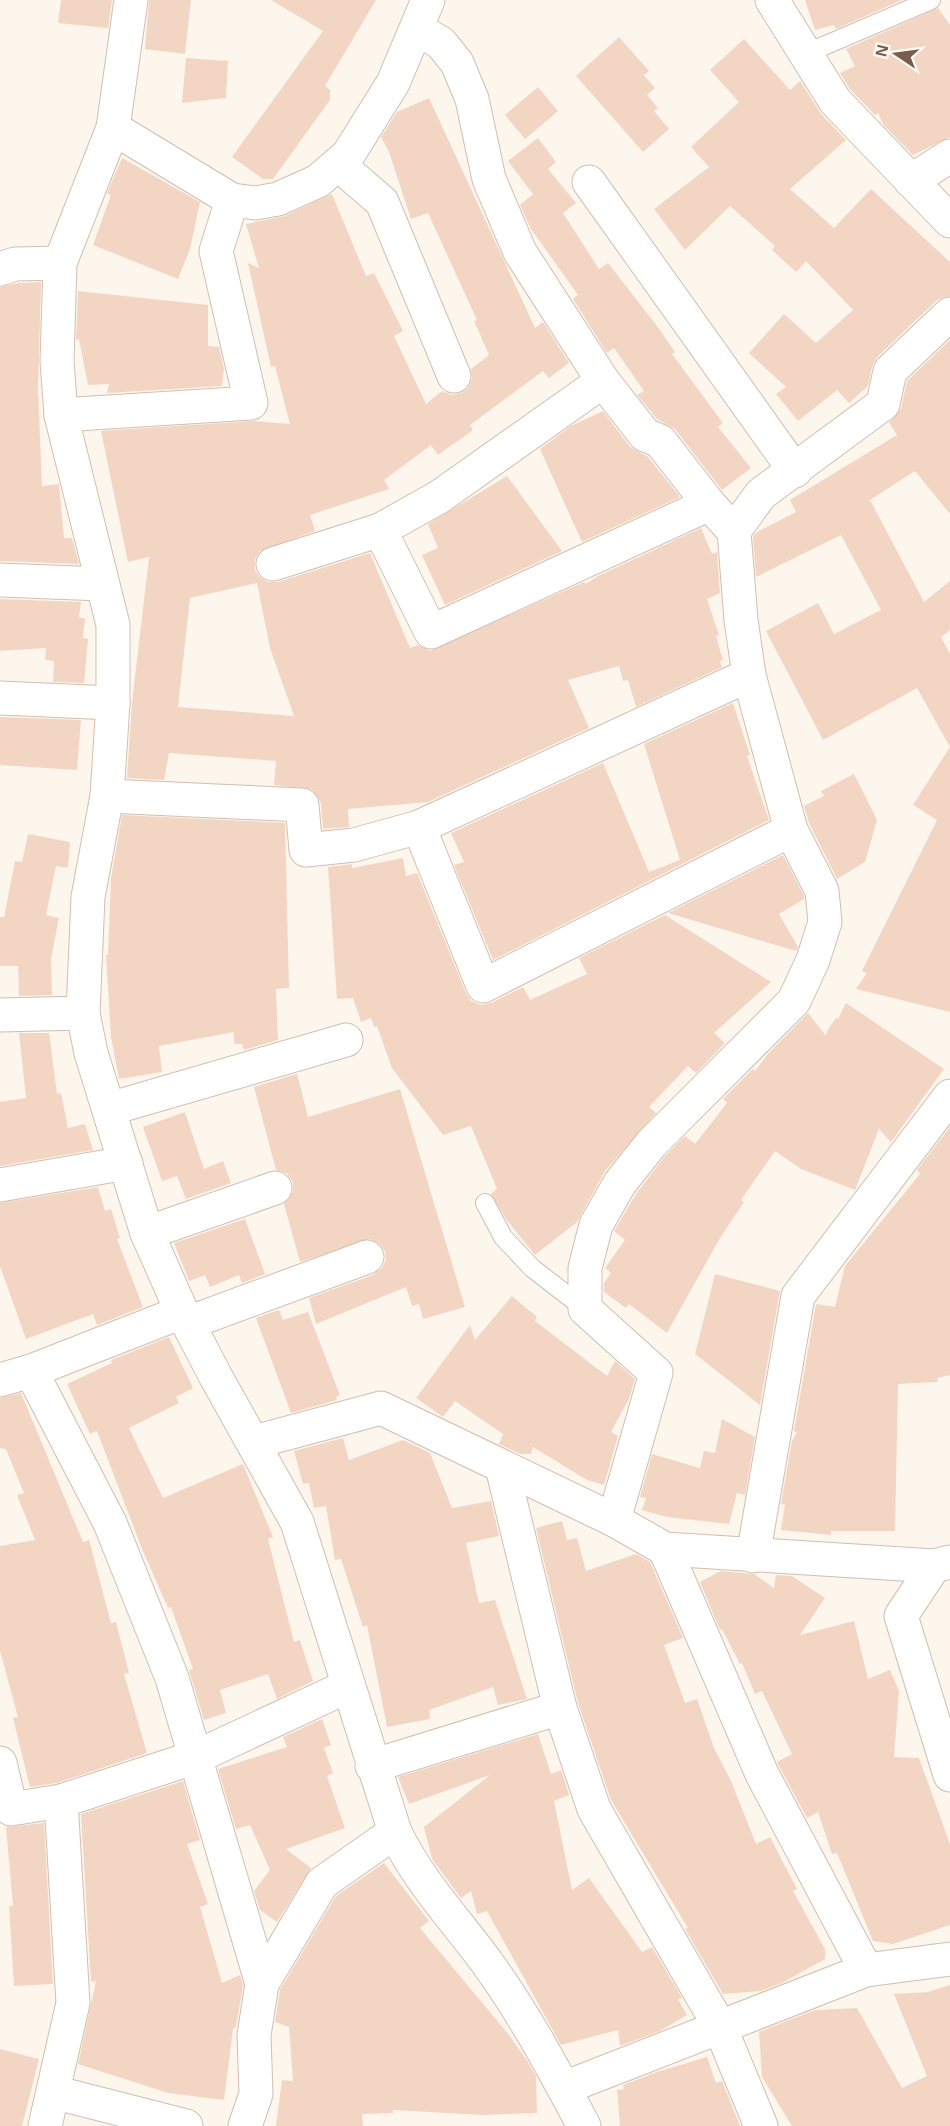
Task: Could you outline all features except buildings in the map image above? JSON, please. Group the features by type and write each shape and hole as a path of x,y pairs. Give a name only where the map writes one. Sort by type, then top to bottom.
{"street":[{"path":"131,0 113,128 60,263 57,361 61,415 112,625 113,703 107,796 88,897 83,1013 90,1053 147,1233 185,1317 216,1377 297,1522 372,1766 395,1832 410,1863 528,2021 584,2126"},
{"path":"772,0 835,101 950,221"},
{"path":"113,128 232,200 255,203 278,199 318,181 348,155 393,83 423,14"},
{"path":"423,14 457,63 472,99 489,180 520,252 603,381 645,435 660,441 709,504 734,531 741,620 749,675 791,830 822,891 825,922 813,960 794,1001 651,1144 620,1183 596,1225 585,1268 585,1309 656,1373 614,1520"},
{"path":"911,181 950,156"},
{"path":"338,164 382,202 454,376"},
{"path":"589,182 795,471"},
{"path":"61,415 251,403 216,250 232,200"},
{"path":"0,269 15,264 60,263"},
{"path":"734,531 761,494 795,471 882,404 890,371 950,314"},
{"path":"273,564 380,530 439,496 603,381"},
{"path":"380,530 430,632 709,504"},
{"path":"0,580 102,584"},
{"path":"107,796 302,805 306,850 354,845 419,827 749,675"},
{"path":"0,698 113,703"},
{"path":"419,827 483,987 791,830"},
{"path":"0,1016 83,1013"},
{"path":"109,1109 346,1040"},
{"path":"753,1556 798,1296 950,1096"},
{"path":"0,1185 126,1163"},
{"path":"147,1233 275,1188"},
{"path":"0,1380 367,1257"},
{"path":"32,1371 110,1523 172,1678 262,1984"},
{"path":"254,1442 381,1408 614,1520 665,1549 753,1556 942,1564"},
{"path":"502,1467 560,1708 594,1809 720,2027 761,2126"},
{"path":"665,1549 762,1774 866,1970"},
{"path":"942,1564 901,1616 950,1775"},
{"path":"0,1763 11,1809 61,1800 196,1757 348,1686"},
{"path":"372,1766 560,1708"},
{"path":"45,2126 73,2003 61,1800"},
{"path":"245,2126 256,2094 254,2035 262,1984 322,1883 395,1832"},
{"path":"564,2088 866,1970 950,1959"},
{"path":"52,2092 186,2126"}],"lane":[{"path":"805,54 931,0"},
{"path":"485,1203 503,1237 532,1268 585,1309"}]}
